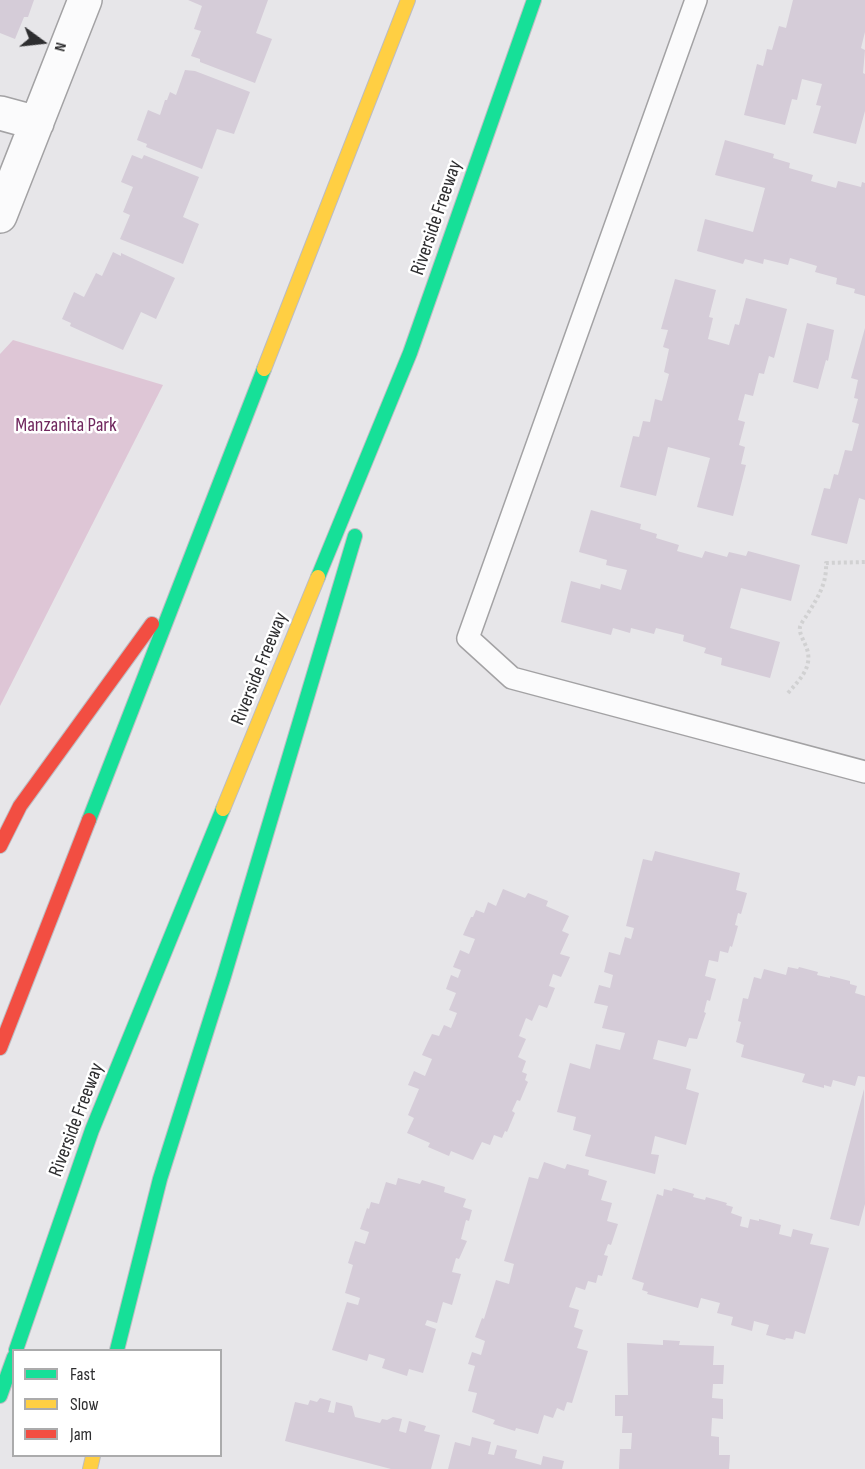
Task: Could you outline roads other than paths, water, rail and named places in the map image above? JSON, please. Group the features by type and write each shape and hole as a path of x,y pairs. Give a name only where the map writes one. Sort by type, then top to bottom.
{"highway":[{"path":"0,1048 408,0"},
{"name":"Riverside Freeway","path":"16,1349 92,1130 410,354 534,0"},
{"path":"369,489 410,354"},
{"path":"117,1349 160,1179 359,523"},
{"path":"0,846 20,806 180,586"},
{"path":"0,1396 12,1363"}],"street":[{"path":"0,216 85,0"},
{"path":"0,113 38,123"}],"lane":[{"path":"696,0 468,638 512,678 865,772"}],"park label":[{"name":"Manzanita Park","path":"66,426"}]}
